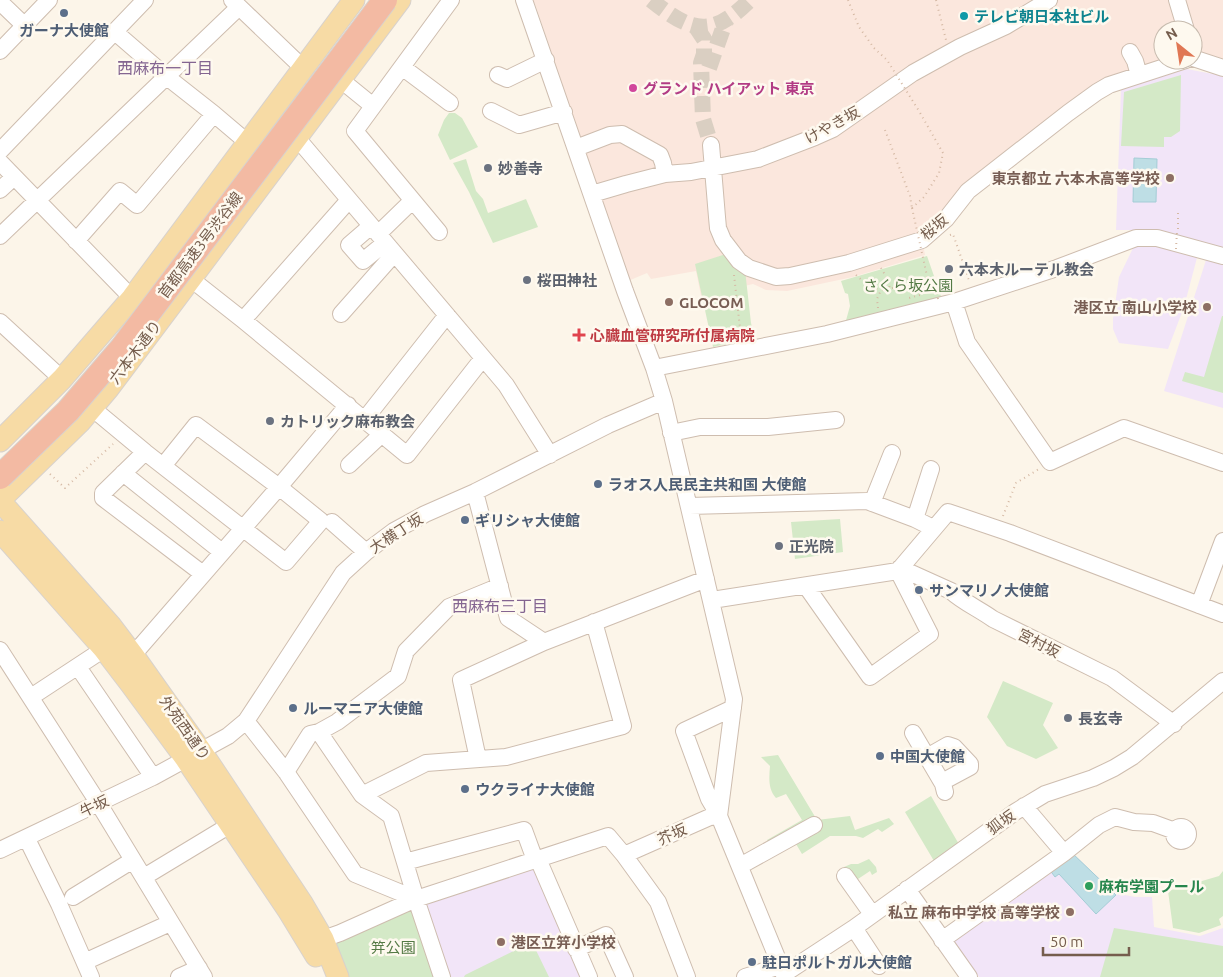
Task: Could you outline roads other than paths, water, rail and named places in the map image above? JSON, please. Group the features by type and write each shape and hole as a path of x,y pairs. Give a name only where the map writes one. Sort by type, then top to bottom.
{"highway":[{"name":"首都高速3号渋谷線","path":"0,458 57,402 111,339 368,0"},
{"name":"首都高速3号渋谷線","path":"0,478 68,411 117,354 385,0"}],"main road":[{"path":"0,452 55,398 81,369 247,142 354,0"},
{"path":"181,234 261,154 376,0"},
{"name":"六本木通り","path":"0,501 92,408 133,357 172,302 298,138 400,0"},
{"path":"0,441 62,379 132,298"},
{"path":"100,383 172,302"},
{"path":"0,470 16,458 39,452 62,439"},
{"name":"外苑西通り","path":"0,501 111,626 133,654 194,755 230,826 292,917 318,960 325,977"},
{"name":"外苑西通り","path":"0,531 194,755 302,903 323,939 338,977"}],"street":[{"path":"0,51 49,0"},
{"path":"0,152 145,0"},
{"path":"439,232 355,131 451,0"},
{"name":"けやき坂","path":"592,194 665,174 714,168 758,159 796,145 833,128 913,74 960,47 1006,26 1049,0"},
{"path":"1177,0 1183,20"},
{"path":"526,1 654,368 664,401 712,600 734,699 720,816"},
{"path":"0,2 25,26"},
{"path":"0,236 167,77 236,4 303,68"},
{"path":"114,32 247,142"},
{"path":"1127,53 1137,76"},
{"path":"498,75 507,79 546,60"},
{"path":"1203,61 1223,68"},
{"path":"402,66 450,103"},
{"name":"桜坂","path":"711,145 718,228 723,240 739,261 750,268 776,277 790,276 847,263 922,240 946,218 968,191 1068,113 1109,85 1155,70"},
{"path":"341,80 373,106"},
{"path":"491,112 519,125 564,112"},
{"path":"76,241 120,191 137,205 214,114"},
{"path":"576,148 610,135 622,134 660,155 664,163 665,174"},
{"path":"298,138 506,385 550,455"},
{"path":"0,162 132,298"},
{"path":"0,190 14,177"},
{"path":"243,320 349,200"},
{"path":"341,314 382,239 412,201"},
{"path":"654,368 828,334 974,295 1057,268 1136,238 1157,238 1223,256"},
{"path":"190,279 408,455 483,358"},
{"path":"946,302 967,342 1050,462 1124,428 1223,463"},
{"path":"365,419 447,315"},
{"path":"0,322 62,379"},
{"name":"大横丁坂","path":"194,755 228,736 246,720 343,573 366,552 394,531 425,514 476,492 608,425 664,401"},
{"path":"133,654 348,405"},
{"path":"92,408 145,452 286,562 322,521 196,425 163,466"},
{"path":"671,433 700,427 768,427 836,420"},
{"path":"349,465 382,434"},
{"path":"145,452 102,493 103,498 203,574"},
{"path":"872,503 892,453"},
{"path":"915,519 931,469"},
{"path":"123,473 222,552"},
{"path":"476,492 508,618 544,642"},
{"path":"689,506 867,501 915,519 933,528"},
{"path":"712,600 899,570 948,512 1223,614"},
{"path":"332,522 361,545 366,552"},
{"path":"1199,605 1223,541"},
{"path":"806,586 870,677 930,634 899,570"},
{"name":"宮村坂","path":"899,570 951,591 993,619 1112,678 1174,724"},
{"path":"478,759 461,680 544,642 706,579"},
{"path":"286,772 310,734 319,732 337,722 398,676 406,651 450,607 500,586"},
{"path":"362,795 426,763 506,757 623,726 594,622"},
{"path":"31,696 104,649"},
{"path":"0,650 99,804 201,973 180,977"},
{"path":"78,667 153,777"},
{"name":"狐坂","path":"745,977 783,972 854,928 1024,806 1045,794 1093,778 1132,757 1223,682"},
{"path":"733,708 684,730 709,800 720,816 783,972"},
{"path":"246,720 286,772 355,874 416,900"},
{"path":"319,732 362,795 391,816 416,900 442,977"},
{"path":"913,733 944,787 970,767 970,764 954,747 948,745 927,757"},
{"name":"牛坂","path":"0,850 99,804 194,755"},
{"path":"1024,806 1064,853"},
{"name":"芥坂","path":"624,855 710,817 720,816"},
{"path":"942,940 1064,853 1099,825 1115,817 1134,822 1153,823 1175,831"},
{"path":"740,866 814,825"},
{"path":"144,878 230,826"},
{"path":"405,862 524,830 588,977"},
{"path":"323,939 416,900 608,836 658,902 687,977"},
{"path":"27,838 91,977"},
{"path":"72,897 133,860"},
{"path":"845,876 872,914"},
{"path":"906,889 969,977"},
{"path":"91,959 170,923"},
{"path":"854,928 879,966"},
{"path":"576,949 606,935 626,977"}],"water":[{"path":"1134,158 1157,159 1156,202 1133,202"},
{"name":"麻布学園プール","path":"1071,852 1116,895 1096,914 1059,874 1055,877 1049,869"}],"tunnel":[{"path":"651,0 678,19 701,27 712,26 724,21 750,0"},
{"path":"709,68 726,20"},
{"path":"696,27 704,39 704,54 701,63 703,119 711,145"}],"place":[{"name":"ガーナ大使館","path":"64,13"},
{"name":"テレビ朝日本社ビル","path":"964,16"},
{"name":"グランド ハイアット 東京","path":"633,88"},
{"name":"妙善寺","path":"488,168"},
{"name":"東京都立 六本木高等学校","path":"1170,178"},
{"name":"六本木ルーテル教会","path":"949,269"},
{"name":"桜田神社","path":"527,280"},
{"name":"GLOCOM","path":"669,302"},
{"name":"港区立 南山小学校","path":"1207,307"},
{"name":"心臓血管研究所付属病院","path":"579,335"},
{"name":"カトリック麻布教会","path":"270,421"},
{"name":"ラオス人民民主共和国 大使館","path":"598,484"},
{"name":"ギリシャ大使館","path":"465,520"},
{"name":"正光院","path":"779,546"},
{"name":"サンマリノ大使館","path":"919,590"},
{"name":"ルーマニア大使館","path":"293,708"},
{"name":"長玄寺","path":"1068,718"},
{"name":"中国大使館","path":"880,756"},
{"name":"ウクライナ大使館","path":"465,789"},
{"name":"麻布学園プール","path":"1089,886"},
{"name":"私立 麻布中学校 高等学校","path":"1070,912"},
{"name":"港区立笄小学校","path":"501,942"},
{"name":"駐日ポルトガル大使館","path":"752,962"}],"district":[{"name":"西麻布一丁目","path":"165,68"},
{"name":"西麻布三丁目","path":"500,606"}],"park label":[{"name":"さくら坂公園","path":"908,285"},
{"name":"笄公園","path":"393,947"}]}
